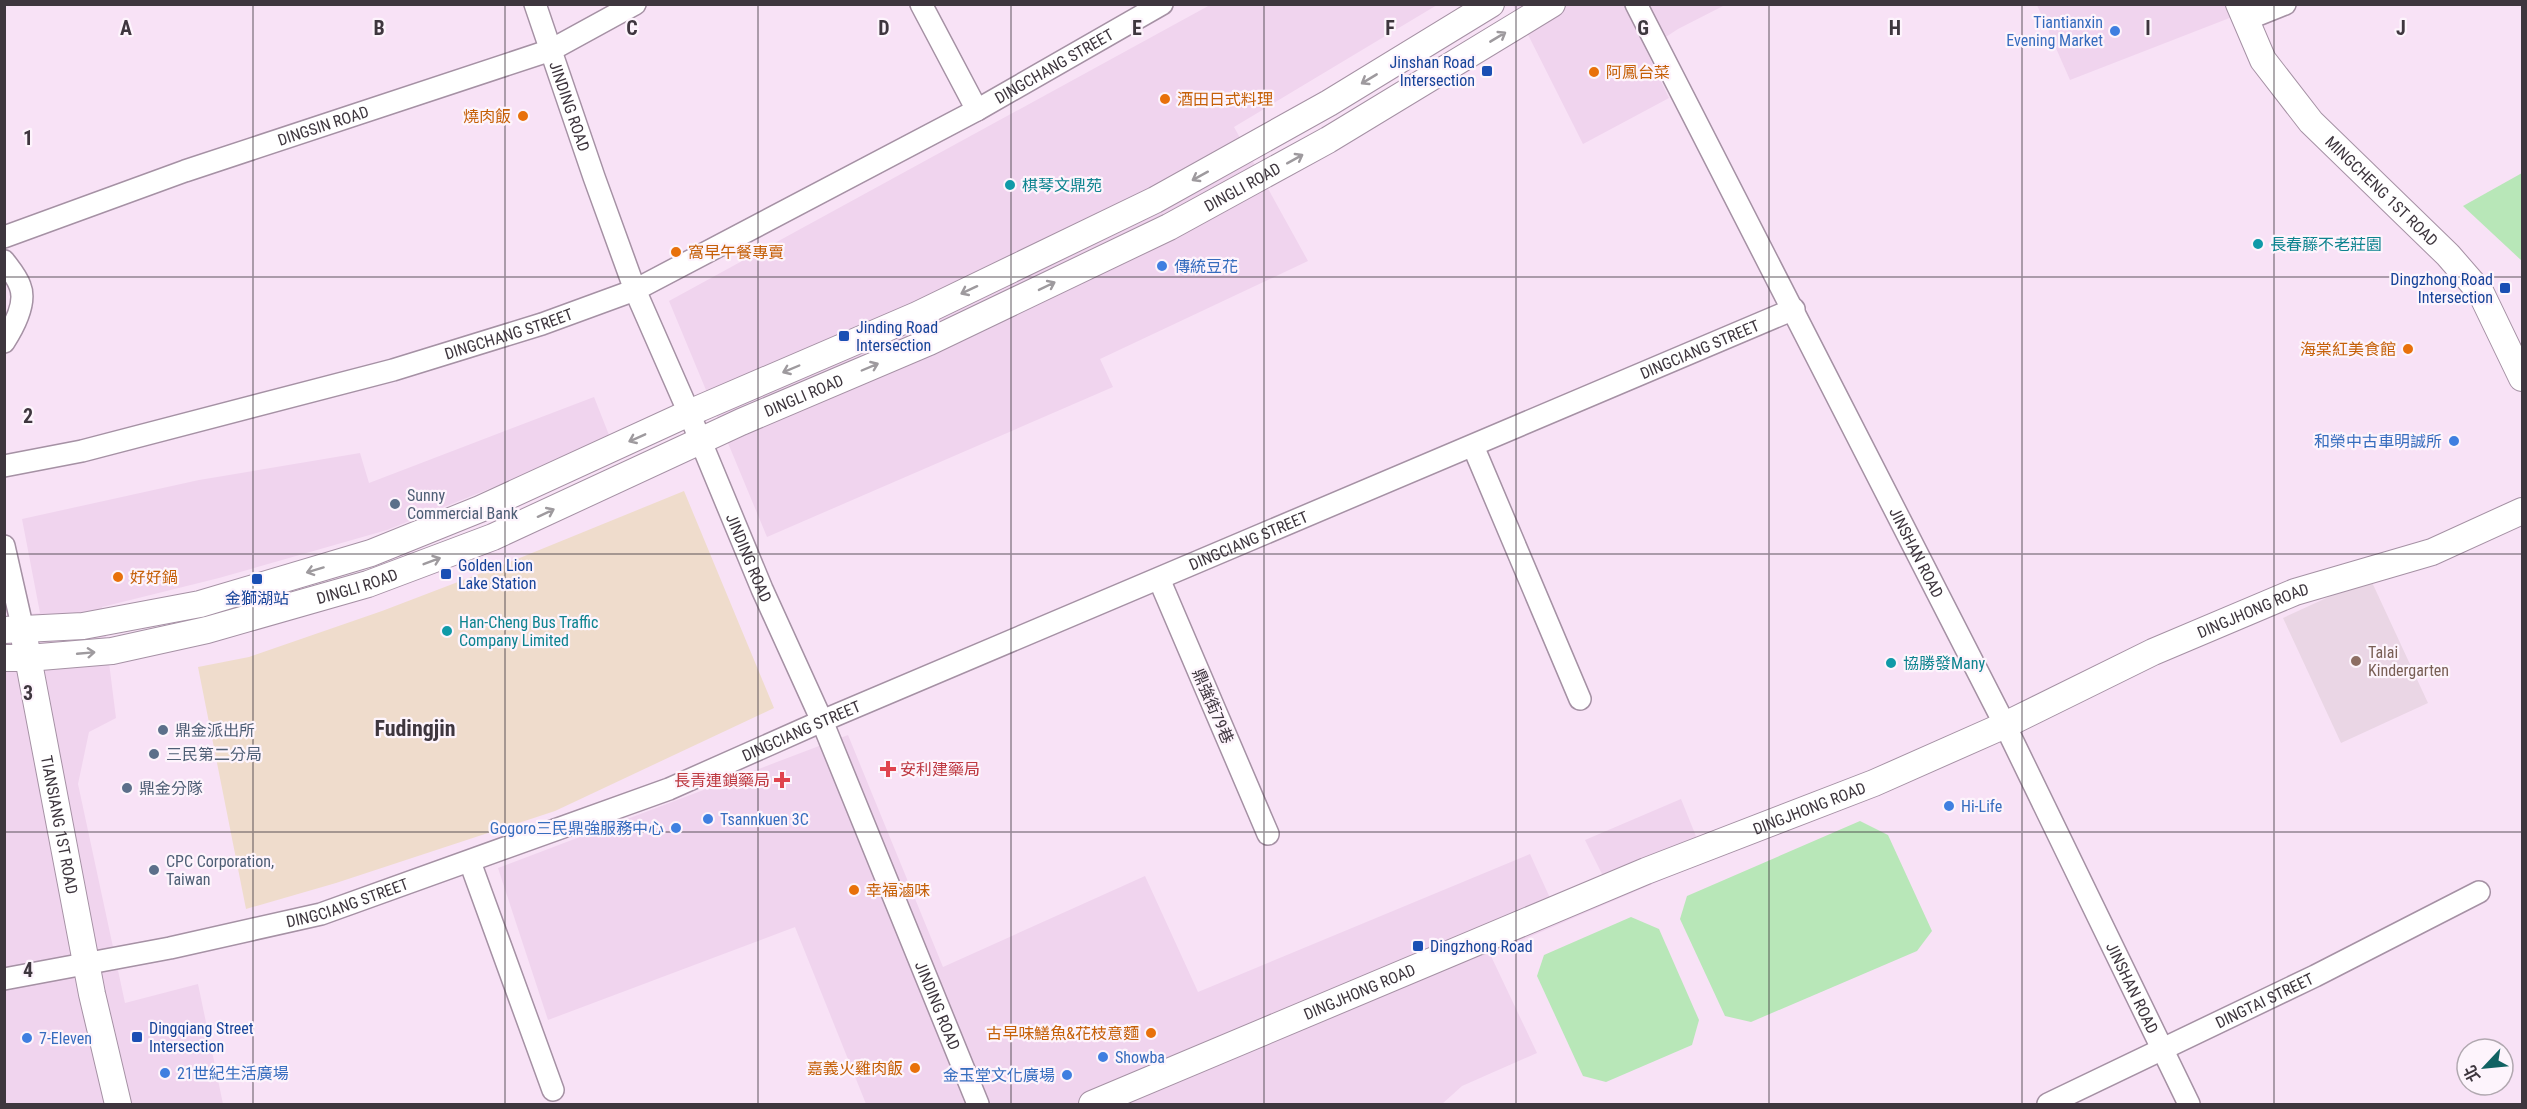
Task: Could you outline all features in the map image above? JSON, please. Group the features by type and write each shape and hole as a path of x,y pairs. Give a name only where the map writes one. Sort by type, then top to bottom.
{"street":[{"name":"JINDING ROAD","path":"536,4 635,290 762,589 822,722 978,1104"},
{"name":"DINGSIN ROAD","path":"4,237 185,171 551,50 635,4"},
{"name":"DINGCHANG STREET","path":"921,4 977,110"},
{"name":"DINGCHANG STREET","path":"4,466 82,451 393,370 542,324 635,290 977,110 1162,4"},
{"name":"DINGLI ROAD","path":"14,630 83,626 200,604 371,553 480,509 689,413 916,315 1155,200 1329,103 1491,4"},
{"name":"DINGLI ROAD","path":"16,658 112,651 207,630 368,584 493,537 701,441 929,342 1169,227 1328,140 1552,4"},
{"name":"JINSHAN ROAD","path":"1636,4 2005,724 2189,1104"},
{"path":"2242,12 2285,4"},
{"name":"MINGCHENG 1ST ROAD","path":"2242,12 2263,60 2312,122 2448,255 2481,293 2523,378"},
{"path":"4,261 19,284 22,296 18,314 4,342"},
{"name":"DINGCIANG STREET","path":"4,979 170,948 321,914 669,789 1794,309"},
{"path":"1473,446 1580,699"},
{"name":"DINGJHONG ROAD","path":"1092,1104 1646,871 1874,783 2005,724 2153,652 2295,592 2432,552 2523,511"},
{"name":"TIANSIANG 1ST ROAD","path":"4,546 16,658 118,1104"},
{"name":"鼎強街79巷","path":"1159,579 1268,834"},
{"path":"470,862 553,1090"},
{"name":"DINGTAI STREET","path":"2048,1104 2164,1051 2479,892"}],"shaded area":[{"path":"1210,5 1437,5 1234,127 1308,261 1100,359 1113,387 767,537 669,301"},
{"path":"1513,5 1725,5 1678,29 1646,50 1669,98 1583,144"},
{"name":"Tiantianxin Evening Market","path":"2037,5 2263,5 2070,80"},
{"path":"594,397 611,440 387,530 219,578 102,607 116,718 89,732 78,784 125,1003 198,984 223,1104 5,1104 5,616 40,613 22,519 199,480 360,453 369,483"},
{"name":"Han-Cheng Bus Traffic Company Limited","path":"684,491 774,708 555,811 336,883 246,909 198,667 249,657 382,611"},
{"name":"Talai Kindergarten","path":"2370,578 2428,703 2341,743 2283,618"},
{"path":"848,735 943,967 1145,876 1198,992 1530,854 1550,898 1604,878 1585,840 1681,799 1706,861 1490,954 1537,1053 1462,1086 1442,1104 866,1104 795,927 548,1020 498,868"}],"green space":[{"path":"2522,173 2522,261 2463,206"},
{"path":"1860,821 1888,835 1932,931 1917,951 1751,1022 1725,1016 1680,919 1687,896"},
{"path":"1631,917 1659,929 1699,1020 1692,1045 1606,1082 1583,1076 1537,976 1544,955"}],"place":[{"name":"Tiantianxin Evening Market","path":"2115,31"},
{"name":"Jinshan Road Intersection","path":"1487,71"},
{"name":"阿鳳台菜","path":"1594,72"},
{"name":"酒田日式料理","path":"1165,99"},
{"name":"燒肉飯","path":"523,116"},
{"name":"棋琴文鼎苑","path":"1010,185"},
{"name":"長春藤不老莊園","path":"2258,244"},
{"name":"窩早午餐專賣","path":"676,252"},
{"name":"傳統豆花","path":"1162,266"},
{"name":"Dingzhong Road Intersection","path":"2505,288"},
{"name":"Jinding Road Intersection","path":"844,336"},
{"name":"海棠紅美食館","path":"2408,349"},
{"name":"和榮中古車明誠所","path":"2454,441"},
{"name":"Sunny Commercial Bank","path":"395,504"},
{"name":"Golden Lion Lake Station","path":"446,574"},
{"name":"好好鍋","path":"118,577"},
{"name":"金獅湖站","path":"257,579"},
{"name":"Han-Cheng Bus Traffic Company Limited","path":"447,631"},
{"name":"Talai Kindergarten","path":"2356,661"},
{"name":"協勝發Many","path":"1891,663"},
{"name":"鼎金派出所","path":"163,730"},
{"name":"三民第二分局","path":"154,754"},
{"name":"安利建藥局","path":"888,769"},
{"name":"長青連鎖藥局","path":"782,780"},
{"name":"鼎金分隊","path":"127,788"},
{"name":"Hi-Life","path":"1949,806"},
{"name":"Tsannkuen 3C","path":"708,819"},
{"name":"Gogoro三民鼎強服務中心","path":"676,828"},
{"name":"CPC Corporation, Taiwan","path":"154,870"},
{"name":"幸福滷味","path":"854,890"},
{"name":"Dingzhong Road","path":"1418,946"},
{"name":"古早味鱔魚&花枝意麵","path":"1151,1033"},
{"name":"Dingqiang Street Intersection","path":"137,1037"},
{"name":"7-Eleven","path":"27,1038"},
{"name":"Showba","path":"1103,1057"},
{"name":"嘉義火雞肉飯","path":"915,1068"},
{"name":"21世紀生活廣場","path":"165,1073"},
{"name":"金玉堂文化廣場","path":"1067,1075"}],"district":[{"name":"Fudingjin","path":"415,728"}]}
